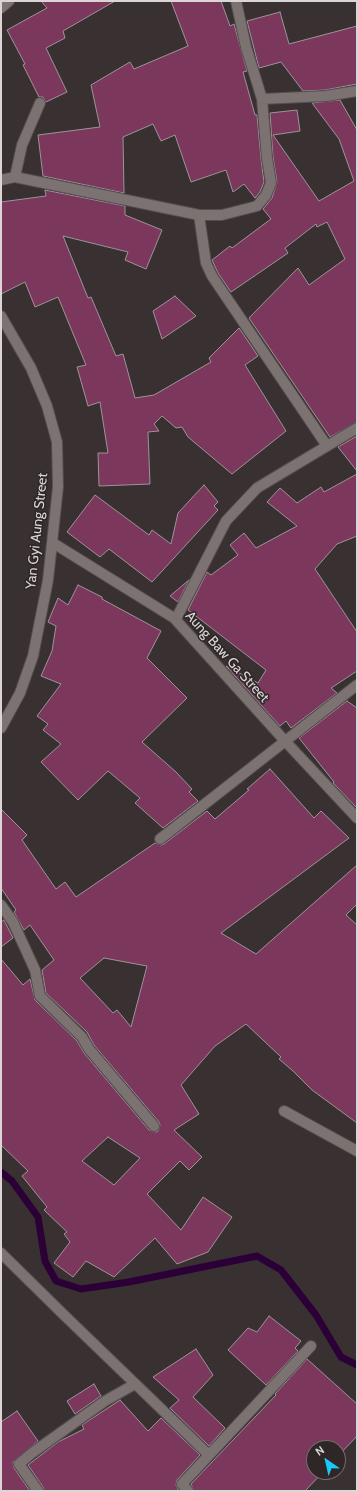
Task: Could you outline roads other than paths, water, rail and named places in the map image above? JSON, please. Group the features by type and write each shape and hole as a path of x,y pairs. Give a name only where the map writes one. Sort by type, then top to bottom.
{"street":[{"path":"1,8 9,1"},
{"path":"1,180 15,177 199,214 222,215 257,206 266,195 271,183 267,158 262,99 246,47 236,1"},
{"path":"262,99 326,96 357,91"},
{"path":"15,177 22,145 40,102"},
{"path":"199,214 206,263 212,276 327,446"},
{"name":"Yan Gyi Aung Street","path":"1,316 31,368 47,406 57,442 58,487 48,580 33,656 20,693 1,728"},
{"path":"174,618 178,615 226,521 257,488 357,428"},
{"name":"Aung Baw Ga Street","path":"53,543 174,618 357,818"},
{"path":"160,840 357,685"},
{"path":"1,905 13,922 35,970 40,996 82,1037 89,1049 154,1126"},
{"path":"284,1111 357,1151"},
{"path":"1,1253 209,1455"},
{"path":"188,1491 182,1484 311,1346"},
{"path":"38,1491 19,1464 105,1400 135,1384"}],"waterway":[{"path":"1,1172 12,1181 38,1217 45,1261 56,1281 81,1289 129,1282 257,1256 281,1270 316,1315 341,1357 357,1365"}]}
